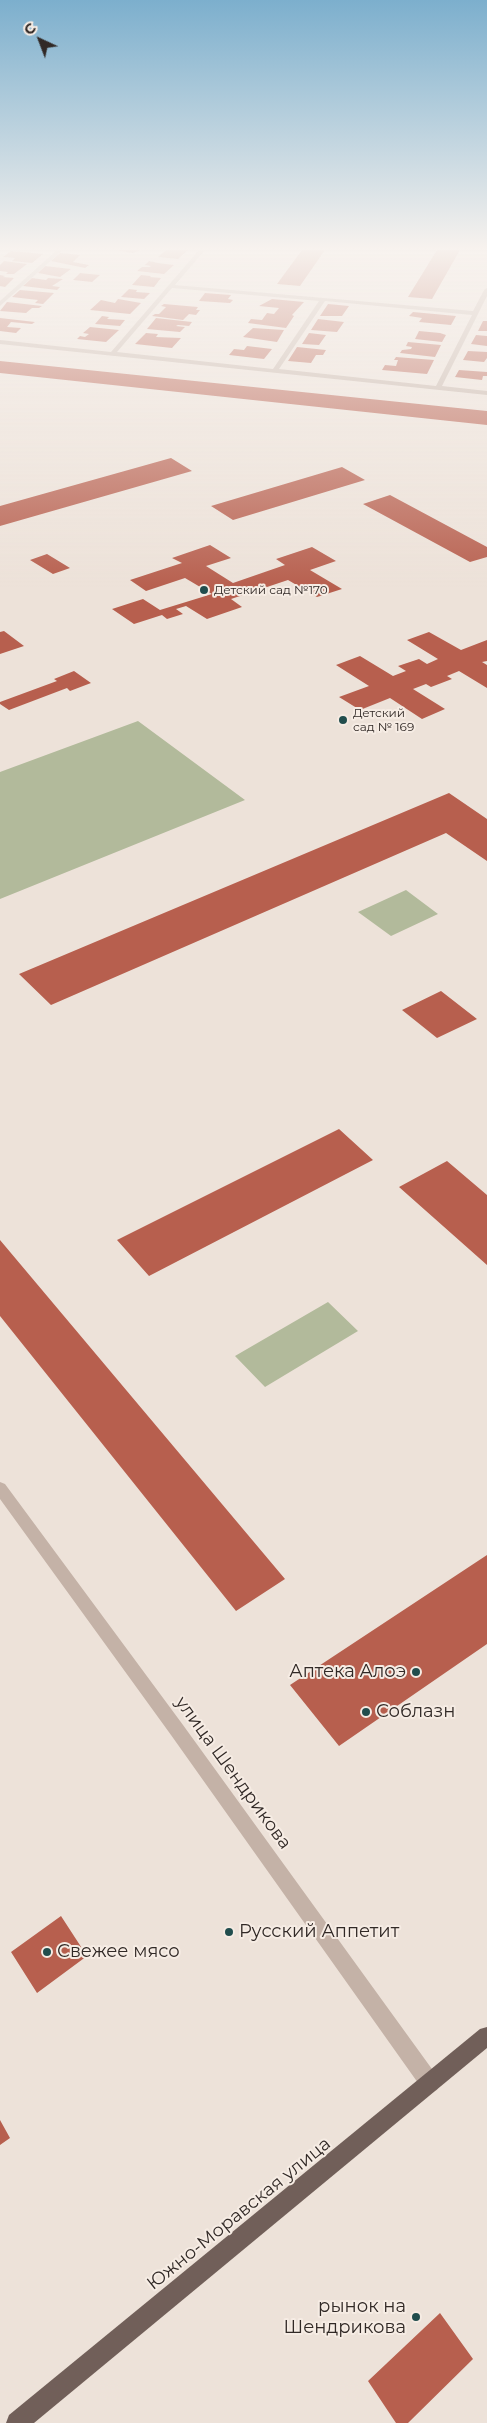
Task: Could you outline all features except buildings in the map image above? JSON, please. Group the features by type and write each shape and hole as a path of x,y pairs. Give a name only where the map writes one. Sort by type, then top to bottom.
{"main road":[{"name":"Южно-Моравская улица","path":"16,2423 487,2036"}],"street":[{"path":"199,363 487,393"},
{"path":"275,371 280,363"},
{"path":"438,388 450,363"},
{"name":"улица Шендрикова","path":"0,1488 177,1730 430,2083"}],"green space":[{"path":"138,721 245,800 0,899 0,772"},
{"path":"406,890 438,914 391,936 358,912"},
{"path":"328,1302 358,1331 265,1387 235,1356"}],"place":[{"name":"Детский сад №170","path":"204,590"},
{"name":"Детский сад № 169","path":"343,720"},
{"name":"Аптека Алоэ","path":"416,1672"},
{"name":"Соблазн","path":"366,1712"},
{"name":"Русский Аппетит","path":"229,1932"},
{"name":"Свежее мясо","path":"47,1952"},
{"name":"рынок на Шендрикова","path":"416,2317"}]}
